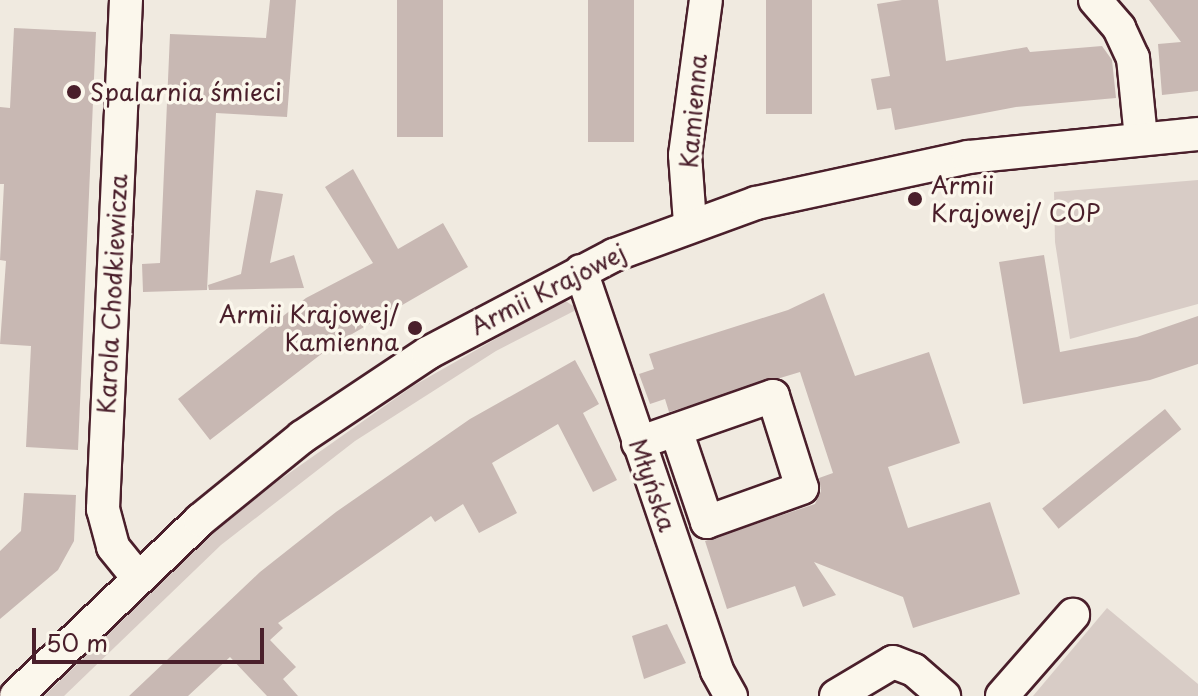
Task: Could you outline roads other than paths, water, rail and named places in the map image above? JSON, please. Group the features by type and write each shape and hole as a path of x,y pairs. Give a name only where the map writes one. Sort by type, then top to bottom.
{"street":[{"name":"Karola Chodkiewicza","path":"126,0 103,509 113,547 137,577"},
{"name":"Kamienna","path":"690,223 685,155 706,0"},
{"path":"1095,0 1119,28 1133,58 1141,138"},
{"name":"Armii Krajowej","path":"16,696 137,577 253,474 371,388 506,308 581,271 690,223 756,203 968,157 1198,134"},
{"name":"Młyńska","path":"581,271 717,671 731,696"},
{"path":"638,443 676,430"},
{"path":"1002,696 1073,615"},
{"path":"836,696 893,662 914,670 944,696"}],"place":[{"name":"Spalarnia śmieci","path":"74,92"},
{"name":"Armii Krajowej/ COP","path":"915,199"},
{"name":"Armii Krajowej/ Kamienna","path":"415,328"}]}
